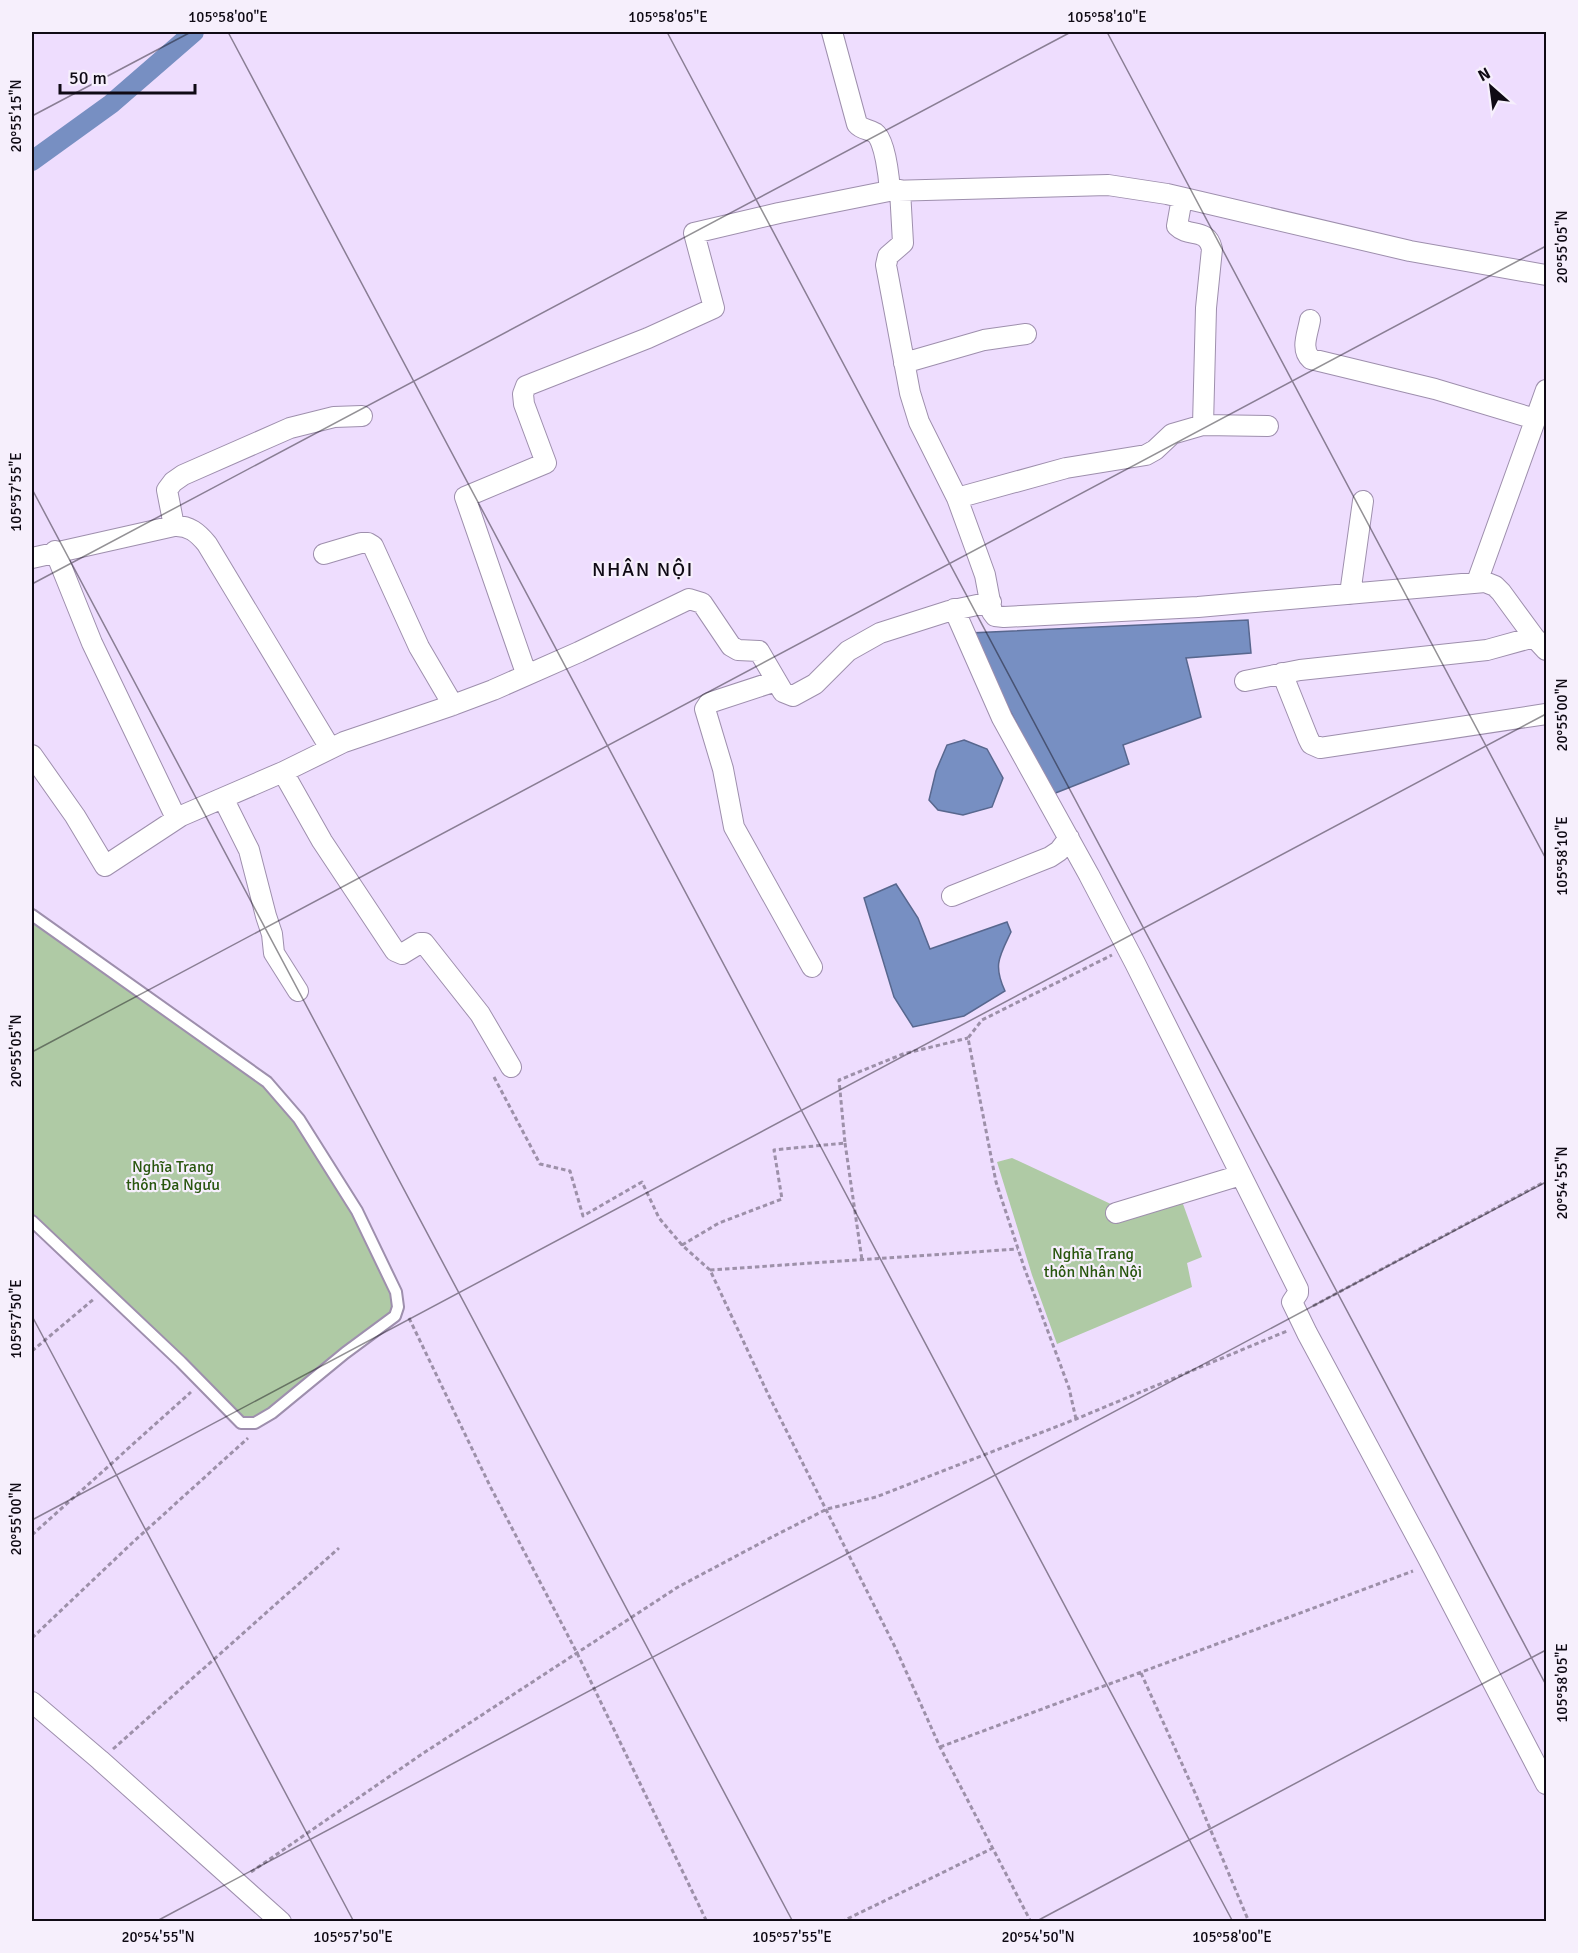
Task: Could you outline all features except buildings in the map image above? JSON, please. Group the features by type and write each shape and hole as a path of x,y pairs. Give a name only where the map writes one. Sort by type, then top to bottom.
{"street":[{"path":"832,32 857,124 860,128 874,132 878,137 895,190 903,243 888,256 886,265 910,393 919,422 957,498 982,566 994,614 1004,617 1198,607 1477,582 1489,583 1498,588 1540,644"},
{"path":"526,673 465,497 546,463 524,404 523,394 526,386 648,338 714,308 694,234 779,213 895,190 1108,185 1182,198 1410,251 1546,275"},
{"path":"1182,198 1177,226 1182,230 1204,236 1210,242 1212,249 1206,309 1203,425"},
{"path":"1310,320 1305,348 1306,354 1311,359 1435,389 1536,419"},
{"path":"904,363 984,340 1026,334"},
{"path":"1477,582 1546,390"},
{"path":"174,526 167,490 183,475 290,428 334,417 362,417"},
{"path":"957,498 1066,468 1146,454 1155,450 1171,435 1203,425 1268,426"},
{"path":"1350,594 1363,501"},
{"path":"32,558 54,551 174,526 185,526 193,530 207,544 330,748"},
{"path":"324,554 362,543 373,546 419,647 453,705"},
{"path":"54,551 92,644 176,818"},
{"path":"32,755 75,816 105,866 176,818 283,772 344,742 493,690 526,673 579,652 680,603 694,599 705,606 730,646 742,650 759,651 786,694 798,695 815,684 837,660 860,643 880,633 954,609 991,602"},
{"path":"954,609 1002,718 1127,948 1298,1289 1298,1294 1292,1299 1300,1319 1432,1564 1546,1784"},
{"path":"1245,681 1282,673 1540,644"},
{"path":"1282,673 1311,744 1320,748 1546,714"},
{"path":"776,681 709,703 705,709 723,769 734,827 812,967"},
{"path":"283,772 322,841 395,951 402,954 420,943 424,944 480,1014 511,1067"},
{"path":"223,798 249,850 273,934 274,953 298,991"},
{"path":"952,896 1050,857 1059,851 1069,838"},
{"path":"1116,1214 1241,1175"},
{"path":"32,1702 281,1922"}],"lane":[{"path":"32,915 267,1082 299,1119 357,1211 396,1292 398,1307 395,1316 345,1353 272,1413 255,1423 241,1423 32,1221"}],"path":[{"path":"862,1260 845,1143 839,1080 903,1054 968,1038 982,1020 1127,948"},
{"path":"968,1038 996,1182 1069,1388 1077,1419"},
{"path":"491,1073 540,1164 570,1171 583,1216 642,1182 659,1218 682,1245 710,1270 768,1394 896,1649 940,1747 1031,1922"},
{"path":"682,1245 719,1223 782,1199 774,1150 845,1143"},
{"path":"236,1882 419,1756 678,1587 827,1509 876,1497 1077,1419 1300,1319 1546,1181"},
{"path":"710,1270 1018,1249"},
{"path":"32,1351 104,1290"},
{"path":"398,1307 406,1309 490,1486 577,1653 707,1922"},
{"path":"32,1535 202,1383"},
{"path":"32,1638 252,1434"},
{"path":"100,1760 339,1548"},
{"path":"940,1747 1432,1564"},
{"path":"1141,1673 1196,1795 1249,1922"},
{"path":"841,1922 994,1848"}],"green space":[{"name":"Nghĩa Trang thôn Đa Ngưu","path":"32,915 267,1082 299,1119 357,1211 398,1307 250,1424 32,1221"},
{"name":"Nghĩa Trang thôn Nhân Nội","path":"1012,1158 1113,1205 1178,1190 1202,1257 1187,1263 1192,1287 1057,1344 1032,1275 997,1162"}],"water":[{"path":"1248,620 1251,653 1186,658 1201,717 1123,745 1129,764 1053,794 970,633"},
{"path":"964,740 987,749 1003,778 992,807 963,815 938,810 929,800 936,771 947,745"},
{"path":"896,884 918,918 930,949 1007,922 1011,932 998,967 1005,991 964,1016 913,1027 894,997 864,898"}],"waterway":[{"path":"32,161 111,104 194,32"}],"district":[{"name":"NHÂN NỘI","path":"643,569"}]}
